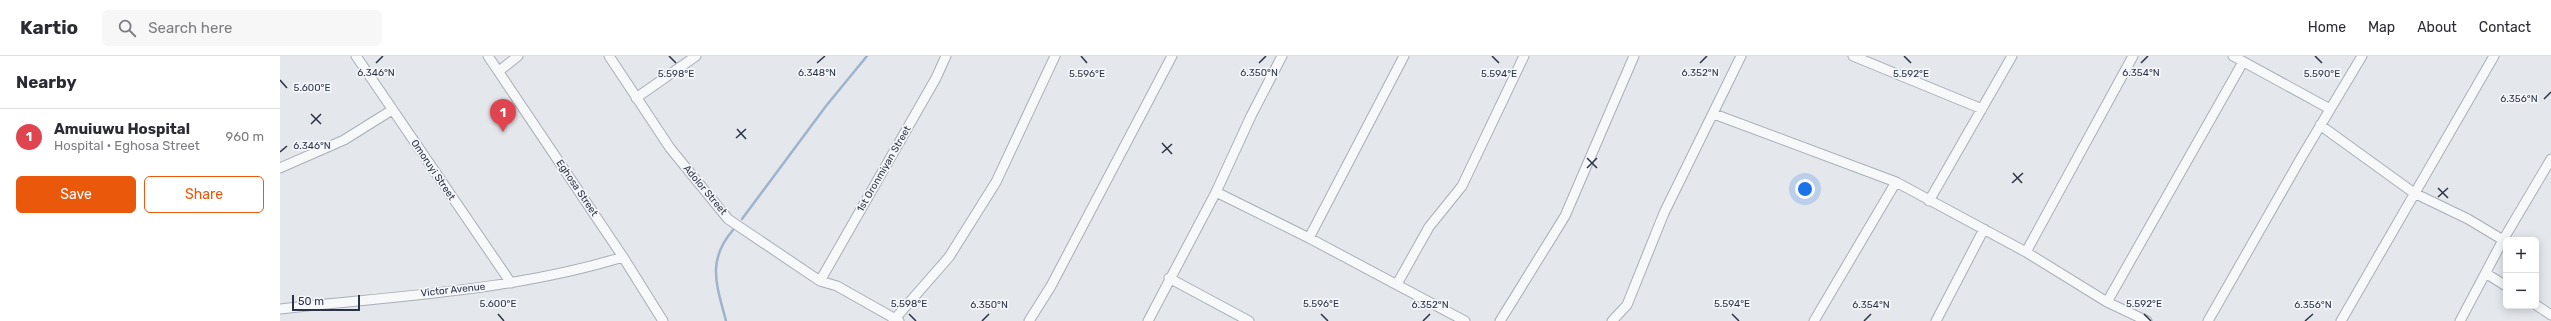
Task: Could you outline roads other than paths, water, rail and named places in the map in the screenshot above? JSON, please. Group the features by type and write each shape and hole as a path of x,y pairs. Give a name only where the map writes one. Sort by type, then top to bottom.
{"street":[{"name":"Omoruyi Street","path":"356,56 511,283"},
{"name":"Eghosa Street","path":"488,56 623,257 663,321"},
{"path":"499,71 518,56"},
{"name":"Adolor Street","path":"609,56 670,148 728,218 820,281 837,286 895,320"},
{"path":"636,98 696,56"},
{"name":"1st Oronmiyan Street","path":"820,281 936,78 946,56"},
{"path":"895,320 949,257 996,182 1055,56"},
{"path":"1029,321 1051,286 1172,56"},
{"path":"1148,321 1216,192 1251,116 1282,56"},
{"path":"1310,238 1404,56"},
{"path":"1397,284 1429,227 1462,186 1524,56"},
{"path":"1500,321 1566,216 1634,56"},
{"path":"1612,321 1627,304 1664,214 1741,56"},
{"path":"1853,56 1982,108"},
{"path":"1929,200 2012,56"},
{"path":"2026,252 2133,56"},
{"path":"2233,56 2330,109"},
{"path":"2208,321 2320,125 2362,56"},
{"path":"2341,321 2494,56"},
{"path":"2107,302 2243,62"},
{"path":"280,168 344,140 392,110"},
{"path":"1714,114 1896,182 2026,252 2107,302 2147,321"},
{"path":"2320,125 2414,193 2468,219 2503,240 2487,274 2460,321"},
{"path":"2505,237 2551,159"},
{"path":"1814,321 1896,182"},
{"path":"1216,192 1310,238 1465,321"},
{"path":"1936,321 1984,229"},
{"name":"Victor Avenue","path":"280,309 511,283 576,271 623,257"},
{"path":"2487,274 2503,284"},
{"path":"1170,278 1249,321"},
{"path":"2539,307 2551,315"}],"waterway":[{"path":"742,219 826,106 867,56"},
{"path":"726,321 717,285 716,274 719,252 733,230"}],"place":[{"name":"Amuiuwu Hospital","path":"503,132"}]}
